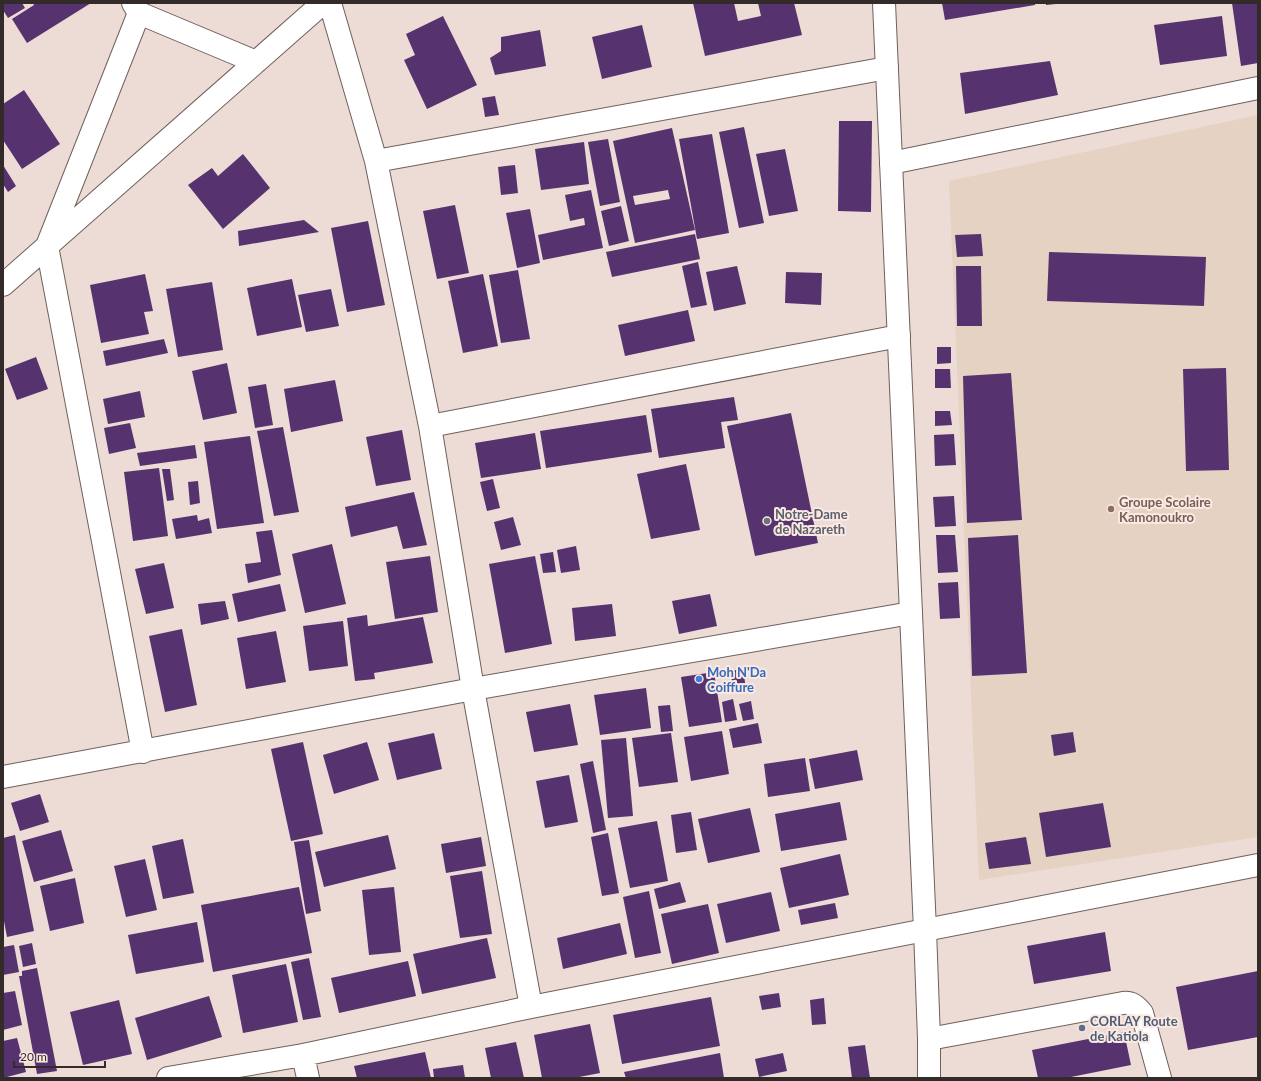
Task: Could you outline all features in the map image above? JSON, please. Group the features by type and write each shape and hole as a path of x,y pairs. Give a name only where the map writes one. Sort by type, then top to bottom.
{"street":[{"path":"3,285 323,3"},
{"path":"330,3 376,161 430,426 473,689 531,1007"},
{"path":"884,3 925,930 929,1078"},
{"path":"143,752 47,246 136,8 256,62"},
{"path":"376,161 887,68"},
{"path":"891,163 1258,88"},
{"path":"430,426 899,336"},
{"path":"3,777 473,689 911,613"},
{"path":"168,1078 303,1055 531,1007 1258,865"},
{"path":"929,1039 1130,1002 1142,1013 1160,1078"},
{"path":"303,1055 308,1078"}],"shaded area":[{"name":"Groupe Scolaire Kamonoukro","path":"1258,115 1258,837 979,880 949,181"}],"building":[{"path":"3,3 22,3 25,8 8,18 3,10"},
{"path":"33,3 91,3 27,43 12,19 34,5"},
{"path":"693,3 734,3 738,21 761,16 758,3 794,3 802,35 705,56"},
{"path":"942,3 1035,3 1035,5 945,20"},
{"path":"1046,3 1056,3 1056,4 1046,5"},
{"path":"1232,3 1258,3 1258,63 1241,66"},
{"path":"443,16 477,85 427,109 404,60 415,55 406,34"},
{"path":"1222,16 1227,56 1160,65 1154,25"},
{"path":"642,25 652,67 602,79 592,37"},
{"path":"540,30 546,66 495,75 490,58 501,51 501,37"},
{"path":"1050,61 1058,95 965,114 960,73"},
{"path":"24,90 60,144 22,169 3,140 3,104"},
{"path":"495,96 499,115 485,117 482,98"},
{"path":"839,121 872,121 871,212 838,211"},
{"path":"744,127 764,223 739,228 719,132"},
{"path":"672,128 695,230 635,243 613,141","holes":["668,190 670,199 635,205 633,196"]},
{"path":"712,134 729,233 697,239 679,139"},
{"path":"608,139 620,202 600,206 588,142"},
{"path":"584,142 589,184 541,190 535,149"},
{"path":"785,149 798,211 769,216 756,154"},
{"path":"243,154 270,188 223,229 188,185 212,168 218,176"},
{"path":"3,165 16,186 8,192 3,184"},
{"path":"515,165 518,193 501,195 498,167"},
{"path":"591,190 603,248 543,260 538,235 585,225 584,218 570,221 565,195"},
{"path":"455,205 469,273 437,279 423,211"},
{"path":"621,206 629,241 609,246 601,211"},
{"path":"530,209 540,263 517,268 506,213"},
{"path":"304,220 319,232 239,246 238,231"},
{"path":"368,221 385,305 347,312 331,228"},
{"path":"695,234 700,259 612,277 606,252"},
{"path":"981,234 983,256 957,257 955,235"},
{"path":"1049,252 1206,257 1204,306 1047,301"},
{"path":"698,262 707,305 691,308 682,266"},
{"path":"737,266 746,304 714,311 706,272"},
{"path":"956,266 981,266 982,326 957,326"},
{"path":"518,270 530,339 501,343 489,275"},
{"path":"786,272 822,273 821,305 785,303"},
{"path":"145,274 153,311 144,312 149,334 101,343 90,285"},
{"path":"483,274 498,346 463,353 448,281"},
{"path":"292,279 302,327 257,336 247,288"},
{"path":"212,282 223,350 178,357 166,289"},
{"path":"331,289 339,326 306,332 298,295"},
{"path":"688,310 695,341 625,356 618,325"},
{"path":"164,339 168,353 106,366 103,351"},
{"path":"937,347 951,347 951,363 937,364"},
{"path":"36,357 48,389 17,400 5,369"},
{"path":"227,363 237,413 203,420 192,371"},
{"path":"1226,368 1229,470 1186,471 1183,369"},
{"path":"935,369 950,369 951,388 935,388"},
{"path":"1011,373 1022,520 967,523 963,376"},
{"path":"335,380 343,421 291,432 284,389"},
{"path":"266,384 273,425 255,428 248,387"},
{"path":"140,391 145,417 108,424 103,399"},
{"path":"734,397 738,420 721,422 725,448 659,458 651,409"},
{"path":"935,411 950,411 952,425 935,426"},
{"path":"791,413 818,543 755,556 727,426"},
{"path":"646,415 652,452 546,468 540,431"},
{"path":"130,423 136,448 109,454 104,428"},
{"path":"283,427 299,512 274,516 257,431"},
{"path":"402,430 411,480 376,486 366,437"},
{"path":"535,433 541,469 481,478 475,443"},
{"path":"954,434 956,465 935,466 934,435"},
{"path":"250,436 264,523 217,529 204,442"},
{"path":"195,445 197,458 140,466 137,453"},
{"path":"686,464 700,530 651,539 637,474"},
{"path":"159,468 168,536 133,541 124,472"},
{"path":"162,469 170,469 174,500 167,501"},
{"path":"493,479 500,508 487,511 480,482"},
{"path":"198,481 200,503 190,505 188,482"},
{"path":"414,492 427,545 403,549 397,526 351,537 345,507"},
{"path":"954,496 956,526 935,527 933,497"},
{"path":"197,515 198,521 209,518 212,533 176,539 172,519"},
{"path":"513,517 521,545 501,550 494,522"},
{"path":"272,530 281,575 248,583 245,564 261,562 256,532"},
{"path":"936,535 955,535 958,572 938,573"},
{"path":"1018,535 1027,673 972,676 968,538"},
{"path":"332,544 346,604 305,613 292,554"},
{"path":"576,546 580,570 561,573 557,550"},
{"path":"553,552 556,572 543,573 540,554"},
{"path":"430,556 438,612 395,619 386,562"},
{"path":"535,556 552,644 505,653 489,564"},
{"path":"164,563 174,608 146,614 135,569"},
{"path":"958,582 960,618 940,619 938,583"},
{"path":"280,584 286,611 238,622 232,594"},
{"path":"710,594 717,626 679,634 672,601"},
{"path":"225,601 229,619 201,625 198,604"},
{"path":"612,604 616,636 575,641 572,608"},
{"path":"367,615 368,626 423,617 433,663 374,673 375,679 355,681 347,618"},
{"path":"343,621 348,666 309,671 303,626"},
{"path":"182,629 197,705 165,712 149,636"},
{"path":"276,631 286,682 246,689 237,638"},
{"path":"743,669 746,689 734,691 730,671"},
{"path":"714,672 722,722 689,727 681,677"},
{"path":"646,688 651,728 600,735 594,695"},
{"path":"733,699 737,720 725,722 722,702"},
{"path":"751,701 754,719 743,721 739,704"},
{"path":"570,704 578,745 534,752 526,712"},
{"path":"670,705 673,731 661,732 658,706"},
{"path":"758,723 762,743 733,748 729,729"},
{"path":"722,731 729,774 691,781 684,737"},
{"path":"1073,732 1076,752 1054,756 1051,735"},
{"path":"434,733 442,769 397,780 388,743"},
{"path":"671,733 678,782 639,787 632,738"},
{"path":"626,738 633,816 608,818 601,740"},
{"path":"303,742 323,834 291,841 271,749"},
{"path":"367,742 379,780 334,794 323,755"},
{"path":"857,750 863,780 815,789 809,759"},
{"path":"805,758 810,791 768,797 764,764"},
{"path":"593,761 606,830 593,833 580,764"},
{"path":"569,775 578,822 545,828 536,781"},
{"path":"40,794 49,822 20,831 11,803"},
{"path":"840,802 847,840 781,851 775,814"},
{"path":"1103,803 1111,847 1046,857 1039,813"},
{"path":"750,808 760,852 708,863 698,819"},
{"path":"691,812 697,850 676,853 671,815"},
{"path":"657,821 668,881 630,888 618,828"},
{"path":"61,830 73,871 34,882 22,841"},
{"path":"608,833 619,893 602,896 591,837"},
{"path":"15,835 34,931 7,937 3,916 3,838"},
{"path":"388,835 396,869 324,887 315,852"},
{"path":"481,837 486,866 446,873 441,844"},
{"path":"1026,837 1031,864 989,869 985,843"},
{"path":"183,839 194,893 163,899 152,846"},
{"path":"309,840 321,911 306,914 294,842"},
{"path":"840,854 849,895 789,908 780,868"},
{"path":"145,859 157,910 126,917 114,866"},
{"path":"482,871 492,934 460,938 450,876"},
{"path":"75,878 84,923 50,931 40,886"},
{"path":"680,882 686,902 659,909 654,889"},
{"path":"299,887 312,953 213,972 201,905"},
{"path":"394,887 401,952 369,955 362,890"},
{"path":"649,891 661,953 635,958 623,897"},
{"path":"771,892 780,931 726,943 717,904"},
{"path":"835,903 838,918 801,925 798,910"},
{"path":"708,904 719,953 672,964 661,914"},
{"path":"197,922 204,962 136,974 128,935"},
{"path":"620,923 627,954 563,969 557,938"},
{"path":"1105,932 1111,971 1034,984 1027,946"},
{"path":"487,938 496,978 422,994 413,954"},
{"path":"32,943 36,964 23,967 19,946"},
{"path":"14,945 19,972 3,975 3,947"},
{"path":"309,958 321,1017 303,1020 291,962"},
{"path":"408,961 416,996 339,1013 331,978"},
{"path":"286,964 298,1022 243,1033 232,975"},
{"path":"37,968 57,1071 37,1074 19,976 22,976 22,971"},
{"path":"1258,971 1258,1037 1188,1050 1176,987"},
{"path":"15,991 22,1025 3,1030 3,993"},
{"path":"779,993 781,1007 762,1010 759,996"},
{"path":"209,996 222,1037 147,1060 135,1018"},
{"path":"711,997 720,1046 622,1064 613,1015"},
{"path":"824,998 826,1024 812,1025 810,1000"},
{"path":"119,1000 132,1054 83,1065 70,1012"},
{"path":"590,1024 600,1073 574,1078 542,1078 534,1035"},
{"path":"1124,1032 1131,1065 1066,1078 1038,1078 1032,1050"},
{"path":"17,1038 26,1072 3,1078 3,1041"},
{"path":"516,1042 524,1078 491,1078 485,1048"},
{"path":"865,1045 870,1078 852,1078 848,1047"},
{"path":"425,1052 431,1078 357,1078 354,1066"},
{"path":"720,1053 724,1078 626,1078 624,1072"},
{"path":"783,1053 787,1071 759,1077 755,1059"},
{"path":"463,1065 465,1078 434,1078 433,1069"}],"place":[{"name":"Groupe Scolaire Kamonoukro","path":"1111,509"},
{"name":"Notre-Dame de Nazareth","path":"767,521"},
{"name":"Moh N'Da Coiffure","path":"699,679"},
{"name":"CORLAY Route de Katiola","path":"1082,1028"}]}
